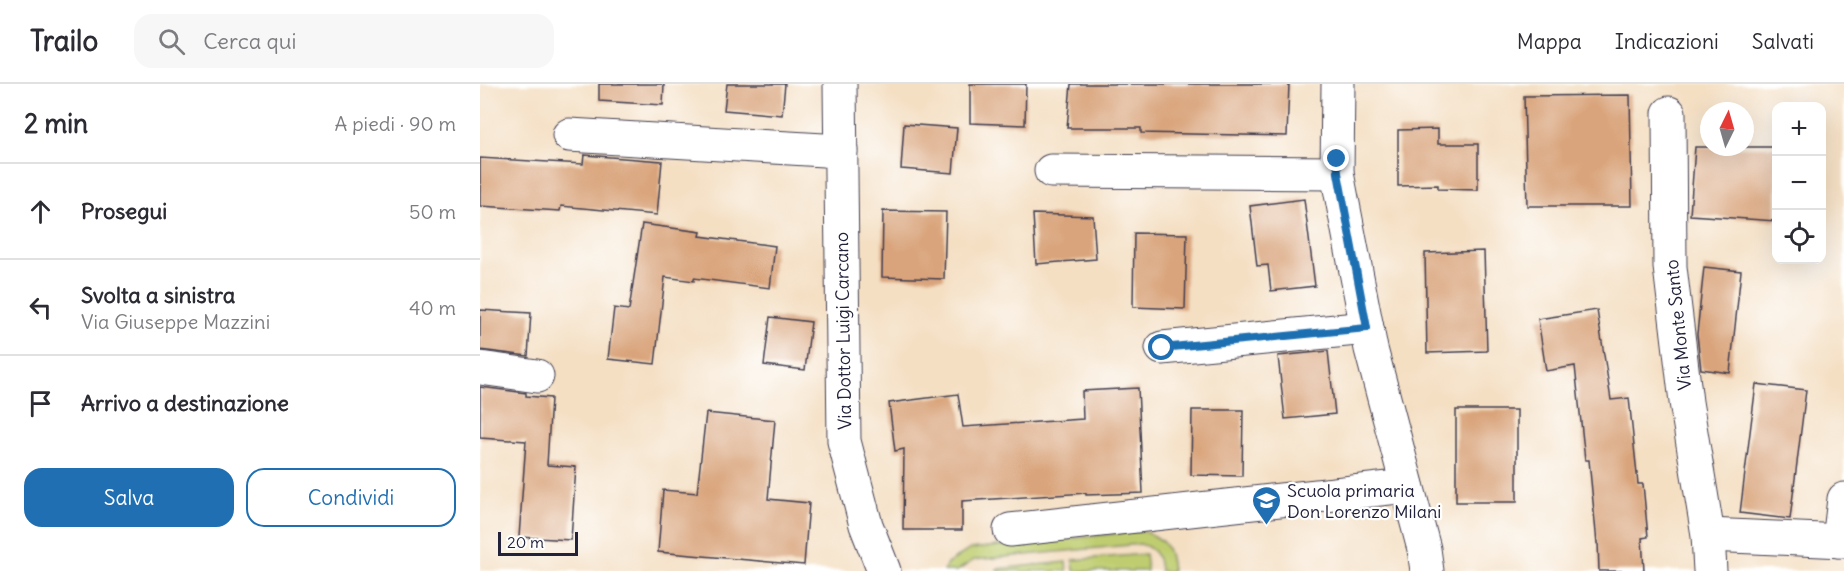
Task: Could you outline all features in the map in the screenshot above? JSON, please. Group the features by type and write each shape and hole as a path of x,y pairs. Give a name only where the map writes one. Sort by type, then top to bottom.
{"street":[{"name":"Via Dottor Luigi Carcano","path":"840,84 844,441 866,525 884,571"},
{"path":"1338,84 1338,173 1367,328 1424,549 1427,571"},
{"name":"Via Monte Santo","path":"1669,113 1670,267 1686,402 1708,535 1710,571"},
{"path":"569,135 841,151"},
{"path":"1051,171 1338,173"},
{"path":"1162,348 1367,328"},
{"path":"480,368 537,376"},
{"path":"1010,530 1407,486"},
{"path":"1708,535 1841,541 1844,499"}],"green space":[{"path":"1141,531 1156,537 1165,545 1170,556 1172,571 1160,571 1155,553 1140,544 974,560 957,571 944,571 947,564 970,549"},
{"path":"1145,554 1147,571 1074,571 1073,560"},
{"path":"1066,562 1067,571 997,571 997,569"}],"building":[{"path":"599,84 664,84 663,105 599,101"},
{"path":"727,84 785,84 782,115 724,110"},
{"path":"970,84 1026,84 1025,125 970,123"},
{"path":"1071,84 1289,84 1287,136 1141,133 1141,128 1067,128"},
{"path":"1630,95 1632,206 1527,206 1524,96"},
{"path":"904,124 957,128 953,173 901,169"},
{"path":"1438,129 1438,144 1478,144 1478,190 1438,189 1438,185 1398,186 1398,130"},
{"path":"1695,147 1700,147 1700,156 1754,156 1754,147 1772,147 1772,221 1690,215"},
{"path":"584,155 662,161 657,215 561,206 560,211 480,206 480,158 583,164"},
{"path":"1304,199 1315,286 1271,291 1268,265 1257,266 1250,206"},
{"path":"883,211 946,212 944,279 882,277"},
{"path":"1033,214 1093,216 1096,259 1036,264"},
{"path":"642,224 701,232 700,236 775,246 770,288 694,278 694,281 665,277 655,364 608,359 614,308 629,310"},
{"path":"1134,233 1187,234 1185,309 1133,307"},
{"path":"1484,251 1487,351 1427,353 1425,253"},
{"path":"1704,267 1741,271 1730,373 1701,369 1697,334"},
{"path":"480,310 531,313 528,356 480,350"},
{"path":"1597,310 1611,400 1629,398 1638,484 1643,484 1648,537 1642,538 1644,571 1599,571 1589,460 1585,460 1575,366 1546,371 1538,319"},
{"path":"770,317 811,322 805,370 764,365"},
{"path":"1328,351 1335,414 1285,419 1278,356"},
{"path":"1756,384 1806,390 1790,519 1740,513"},
{"path":"480,387 526,393 526,396 551,398 547,465 576,467 571,540 519,537 526,441 480,438"},
{"path":"1138,388 1143,493 1086,495 1086,493 962,501 962,530 903,530 904,449 895,451 889,403 958,394 963,427 1083,419 1082,391"},
{"path":"1192,410 1243,410 1242,476 1191,475"},
{"path":"1456,410 1517,410 1517,502 1456,502"},
{"path":"706,413 775,420 768,499 809,503 804,565 658,552 663,490 697,493"}],"place":[{"name":"Scuola primaria Don Lorenzo Milani","path":"1266,526"}],"route":[{"path":"1162,348 1367,328 1337,159"}]}
